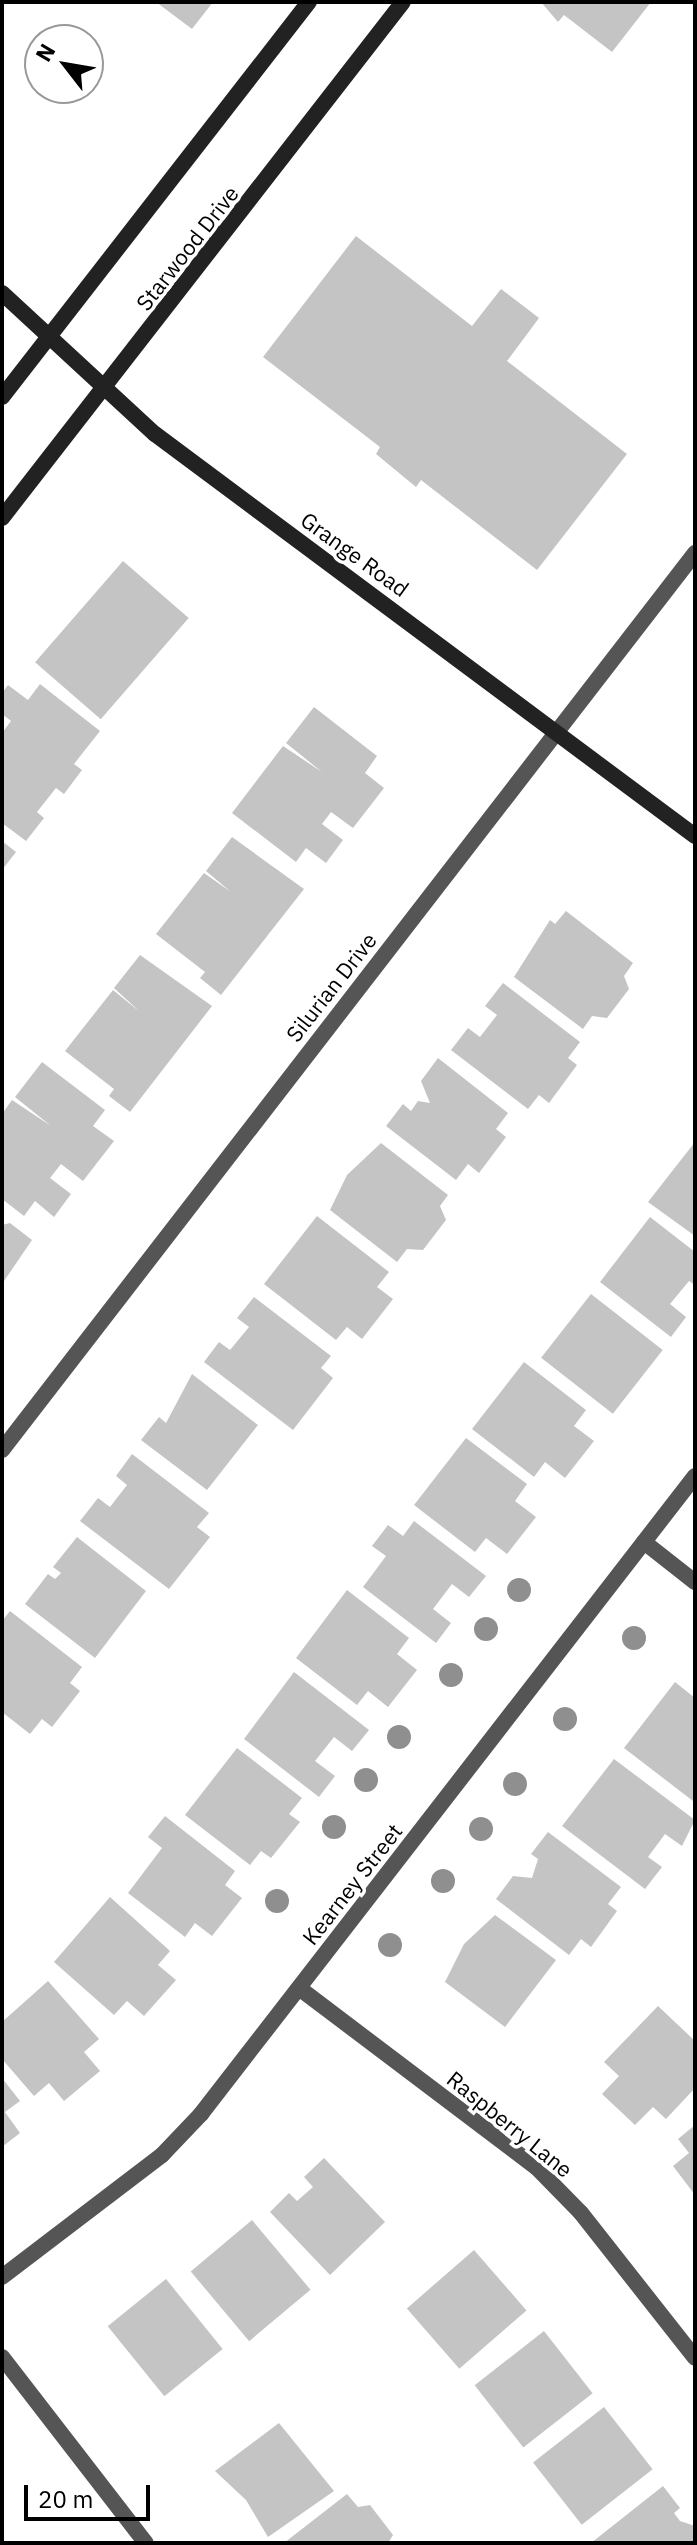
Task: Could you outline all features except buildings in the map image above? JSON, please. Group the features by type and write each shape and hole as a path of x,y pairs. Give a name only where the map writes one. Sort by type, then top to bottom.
{"street":[{"path":"2,397 309,2"},
{"name":"Starwood Drive","path":"2,518 403,2"},
{"name":"Grange Road","path":"2,293 177,452 695,836"},
{"name":"Silurian Drive","path":"2,1450 695,553"},
{"name":"Kearney Street","path":"2,2277 162,2155 299,1988 695,1476"},
{"path":"644,1542 695,1582"},
{"name":"Raspberry Lane","path":"299,1988 536,2167 581,2213 695,2358"},
{"path":"2,2357 146,2543"}]}
